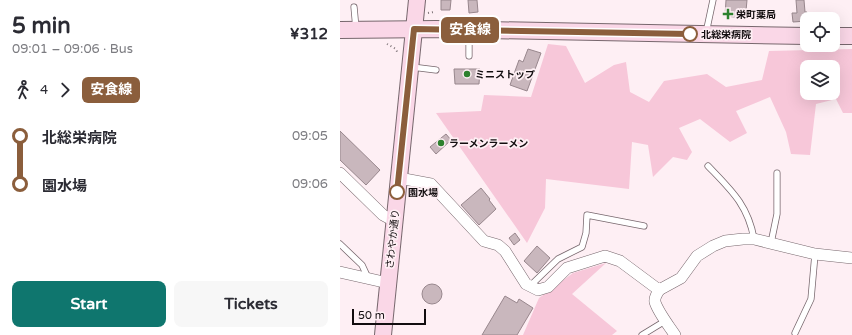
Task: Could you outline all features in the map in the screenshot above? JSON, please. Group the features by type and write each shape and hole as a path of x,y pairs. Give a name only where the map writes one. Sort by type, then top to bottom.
{"street":[{"name":"さわやか通り","path":"383,335 417,0"},
{"path":"340,30 414,29 800,36"},
{"path":"840,36 852,36"},
{"path":"340,173 383,215 394,220"},
{"path":"399,178 431,184 484,241 498,245 505,251 526,284 538,290 548,287 567,268 605,256 620,261 659,290"},
{"path":"675,335 665,321 655,302 656,297 659,290 681,278 697,256 713,246 725,241 743,238 754,239 815,254 852,258"},
{"path":"340,272 388,283"}],"lane":[{"path":"706,34 713,0"},
{"path":"354,7 356,30"},
{"path":"468,56 469,30"},
{"path":"410,67 436,70"},
{"path":"708,166 735,194 743,205 752,225 754,239"},
{"path":"771,243 777,214 777,173"},
{"path":"530,286 558,259 582,247 586,233 587,215 644,226"},
{"path":"340,244 362,265 368,278"},
{"path":"794,333 811,299 815,254"},
{"path":"642,335 665,321"}],"shaded area":[{"path":"548,44 566,46 585,83 614,65 626,62 630,92 649,102 664,81 707,74 726,87 762,80 769,51 840,52 840,49 852,49 852,113 843,113 836,100 840,100 840,60 800,60 800,100 832,100 816,104 810,155 791,154 786,132 770,97 736,111 747,133 730,142 700,119 679,128 692,152 687,160 673,157 653,177 648,145 632,142 629,189 546,179 545,208 527,243 436,113 481,111 484,95 531,97"},
{"path":"606,263 572,294 617,331 612,335 523,335 539,298 573,273"}],"building":[{"path":"441,0 451,0 450,10 441,10"},
{"path":"468,0 477,0 478,12 469,13"},
{"path":"726,0 747,0 746,11 735,11 735,17 725,16"},
{"path":"796,0 804,0 805,12 800,12 800,22 793,22 792,13 797,13"},
{"path":"528,49 541,53 527,91 510,85 519,60 523,62"},
{"path":"454,69 480,69 479,84 455,84"},
{"path":"340,131 380,170 366,185 340,160"},
{"path":"446,134 451,140 436,154 430,147"},
{"path":"481,188 496,209 479,225 461,205"},
{"path":"515,233 520,240 514,245 509,238"},
{"path":"537,246 550,258 537,273 524,261"},
{"path":"432,284 439,287 442,294 439,301 432,304 425,301 422,294 425,287"},
{"path":"505,296 517,303 519,299 533,308 517,335 482,335"}],"bus line":[{"name":"安食線","path":"397,192 414,29 690,34"}],"place":[{"name":"栄町薬局","path":"728,14"},
{"name":"北総栄病院","path":"690,34"},
{"name":"ミニストップ","path":"467,74"},
{"name":"ラーメンラーメン","path":"441,143"},
{"name":"園水場","path":"397,192"}]}
